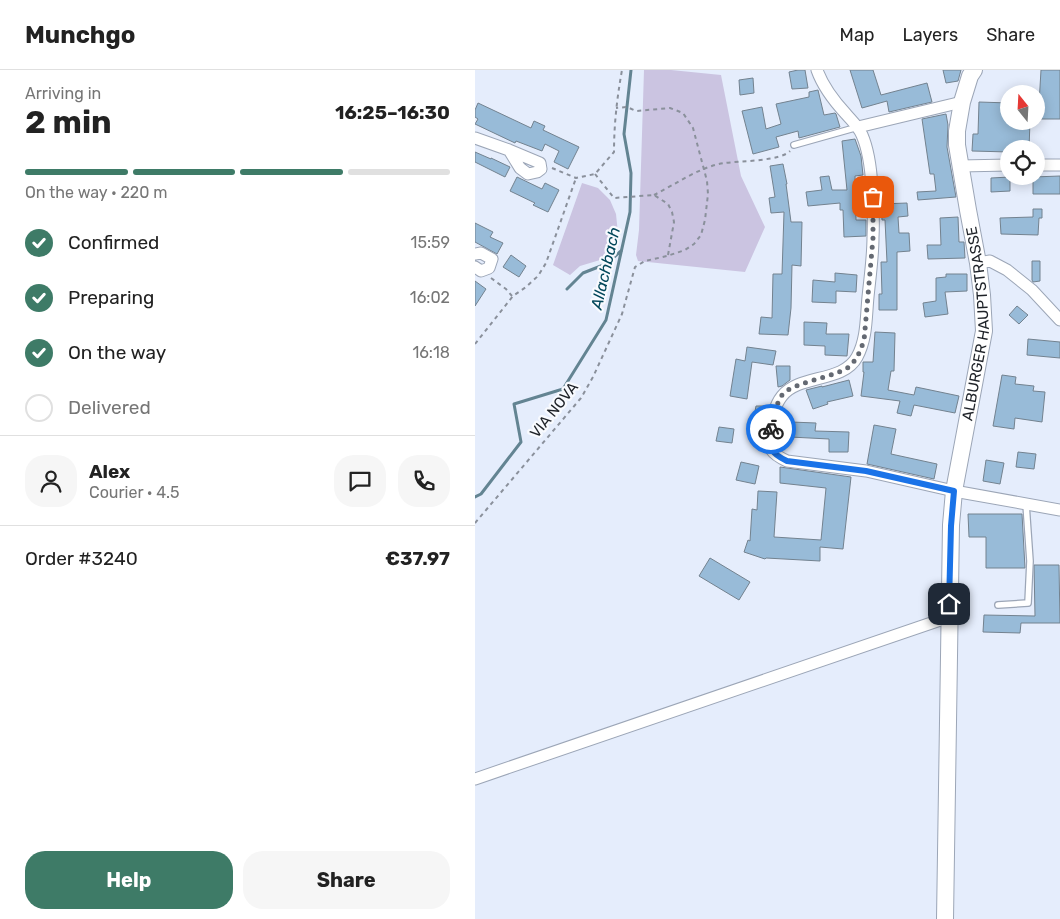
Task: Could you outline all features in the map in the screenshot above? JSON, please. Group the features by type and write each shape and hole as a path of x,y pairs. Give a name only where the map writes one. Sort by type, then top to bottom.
{"street":[{"path":"817,70 829,94 858,127 871,166 873,238 864,341 857,358 849,367 837,373 801,384 788,390 781,396 773,414 769,438 772,452 787,461 866,471 954,491 1060,510"},
{"name":"ALBURGER HAUPTSTRASSE","path":"945,919 951,526 954,491 984,331 983,295 957,145 957,130 962,102 974,70"},
{"path":"858,127 962,102"},
{"path":"475,138 540,163"},
{"path":"1045,165 1060,165"},
{"path":"960,166 1000,166"},
{"path":"475,254 481,253 492,259 489,268 478,269"},
{"path":"978,263 990,261 1007,270 1032,290 1060,320"},
{"path":"475,778 949,616"}],"lane":[{"path":"794,145 858,127"},
{"path":"998,605 1028,602 1030,561 1026,504"}],"path":[{"path":"540,163 577,178 595,174 614,152 616,108 622,70"},
{"path":"616,108 627,107 637,111 670,108 683,113 693,128 705,168 708,194 707,210 701,235 694,244 685,250 667,256 673,222 672,212 668,204 655,195"},
{"path":"595,174 615,198 655,195 705,168 723,163 764,160 787,154 794,145"},
{"path":"475,344 513,296 537,276 546,263 577,178"},
{"name":"VIA NOVA","path":"475,523 581,398 593,377 622,314 635,267 645,261 667,256"},
{"path":"478,269 513,296"}],"shaded area":[{"path":"644,70 671,70 721,75 741,176 765,227 745,272 638,261 636,255 639,230"},
{"path":"582,183 598,188 610,200 616,214 618,234 612,248 600,260 580,266 570,275 553,265"}],"building":[{"path":"805,70 808,88 792,89 789,72"},
{"path":"850,70 873,70 881,95 927,83 932,102 889,112 887,101 862,108"},
{"path":"943,70 961,70 958,81 946,83"},
{"path":"1041,70 1060,70 1060,119 1045,119 1045,85 1040,85"},
{"path":"753,78 754,93 740,95 739,80"},
{"path":"818,90 824,115 835,113 840,127 799,138 798,131 776,137 779,147 753,154 742,111 762,107 766,129 781,124 776,104 809,97 809,92"},
{"path":"979,102 1000,103 1000,130 1030,130 1029,140 1000,140 1000,152 972,151 973,134 978,134"},
{"path":"478,103 531,128 534,121 545,126 543,130 579,147 568,169 554,162 559,151 545,144 542,151 516,141 515,143 475,124 478,119 475,117 475,110"},
{"path":"946,114 948,125 947,147 956,197 918,200 917,192 936,191 934,174 930,174 922,119"},
{"path":"855,139 861,156 863,175 855,176 856,220 866,220 866,236 844,237 843,210 840,210 840,203 808,206 806,192 822,190 820,177 829,176 832,190 847,190 842,141"},
{"path":"475,152 510,167 505,177 475,162"},
{"path":"783,164 791,222 802,222 801,266 792,265 788,335 759,334 761,317 772,318 773,274 782,274 784,212 771,213 769,198 775,197 770,166"},
{"path":"1060,176 1060,194 1033,194 1033,185 1045,185 1045,177"},
{"path":"517,177 542,189 545,183 559,190 548,212 533,205 535,203 510,191"},
{"path":"991,178 1000,178 1000,185 1010,185 1010,191 991,192"},
{"path":"907,203 908,216 898,217 899,233 909,233 910,251 897,252 897,310 879,310 879,294 882,294 881,262 887,262 885,220 882,220 881,204"},
{"path":"1033,209 1042,209 1042,218 1039,218 1038,235 1001,234 1000,218 1033,217"},
{"path":"958,217 959,242 964,242 965,258 928,259 927,245 941,245 940,218"},
{"path":"475,223 493,232 490,237 503,243 497,254 475,242"},
{"path":"511,255 526,266 519,277 503,267"},
{"path":"1032,261 1040,261 1040,281 1033,282 1032,280"},
{"path":"835,273 857,275 856,292 836,291 836,303 812,302 813,280 835,282"},
{"path":"946,274 967,274 967,291 945,292 948,314 925,317 923,303 936,301 936,278 946,277"},
{"path":"475,281 486,289 475,306"},
{"path":"1017,306 1028,315 1019,324 1009,315"},
{"path":"804,322 827,323 826,334 849,334 847,356 825,355 825,346 804,345"},
{"path":"875,332 895,333 894,371 891,371 888,390 914,395 916,387 959,396 955,413 914,405 911,416 897,413 900,401 861,396 864,372 863,362 873,362"},
{"path":"1028,339 1060,342 1060,358 1027,355"},
{"path":"747,347 776,351 773,365 752,362 747,399 730,396 736,359 745,361"},
{"path":"776,366 790,366 790,380 778,387"},
{"path":"1002,375 1016,377 1015,384 1034,386 1033,391 1045,392 1042,422 1015,418 1014,429 993,426"},
{"path":"849,380 853,396 827,402 828,404 813,409 806,390"},
{"path":"756,406 768,406 762,439 750,437"},
{"path":"791,422 816,423 815,431 849,432 848,452 829,452 829,439 790,437"},
{"path":"874,425 896,429 891,454 937,464 934,479 867,464"},
{"path":"719,427 734,429 732,443 716,441"},
{"path":"1018,452 1036,454 1034,469 1016,467"},
{"path":"986,460 1004,463 1000,484 983,481"},
{"path":"741,462 759,466 755,484 736,480"},
{"path":"780,467 851,477 843,549 820,547 820,561 765,559 744,552 748,540 750,541 752,509 757,510 758,491 777,492 774,537 821,540 826,488 780,483"},
{"path":"968,514 1022,514 1025,568 986,568 986,537 969,537"},
{"path":"710,558 750,582 739,600 699,576"},
{"path":"1034,565 1059,565 1060,623 1021,623 1020,633 983,632 984,615 1035,616"}],"waterway":[{"name":"Allachbach","path":"475,497 481,494 521,442 514,404 563,389 606,320 630,212 631,173 624,134 631,70"},
{"path":"567,289 583,273 606,264 621,251"}],"way so far":[{"path":"771,429 773,414 781,396 788,390 837,373 849,367 857,358 864,341 873,238 873,197"}],"route":[{"path":"771,429 769,438 772,452 787,461 866,471 954,491 949,604"}]}
